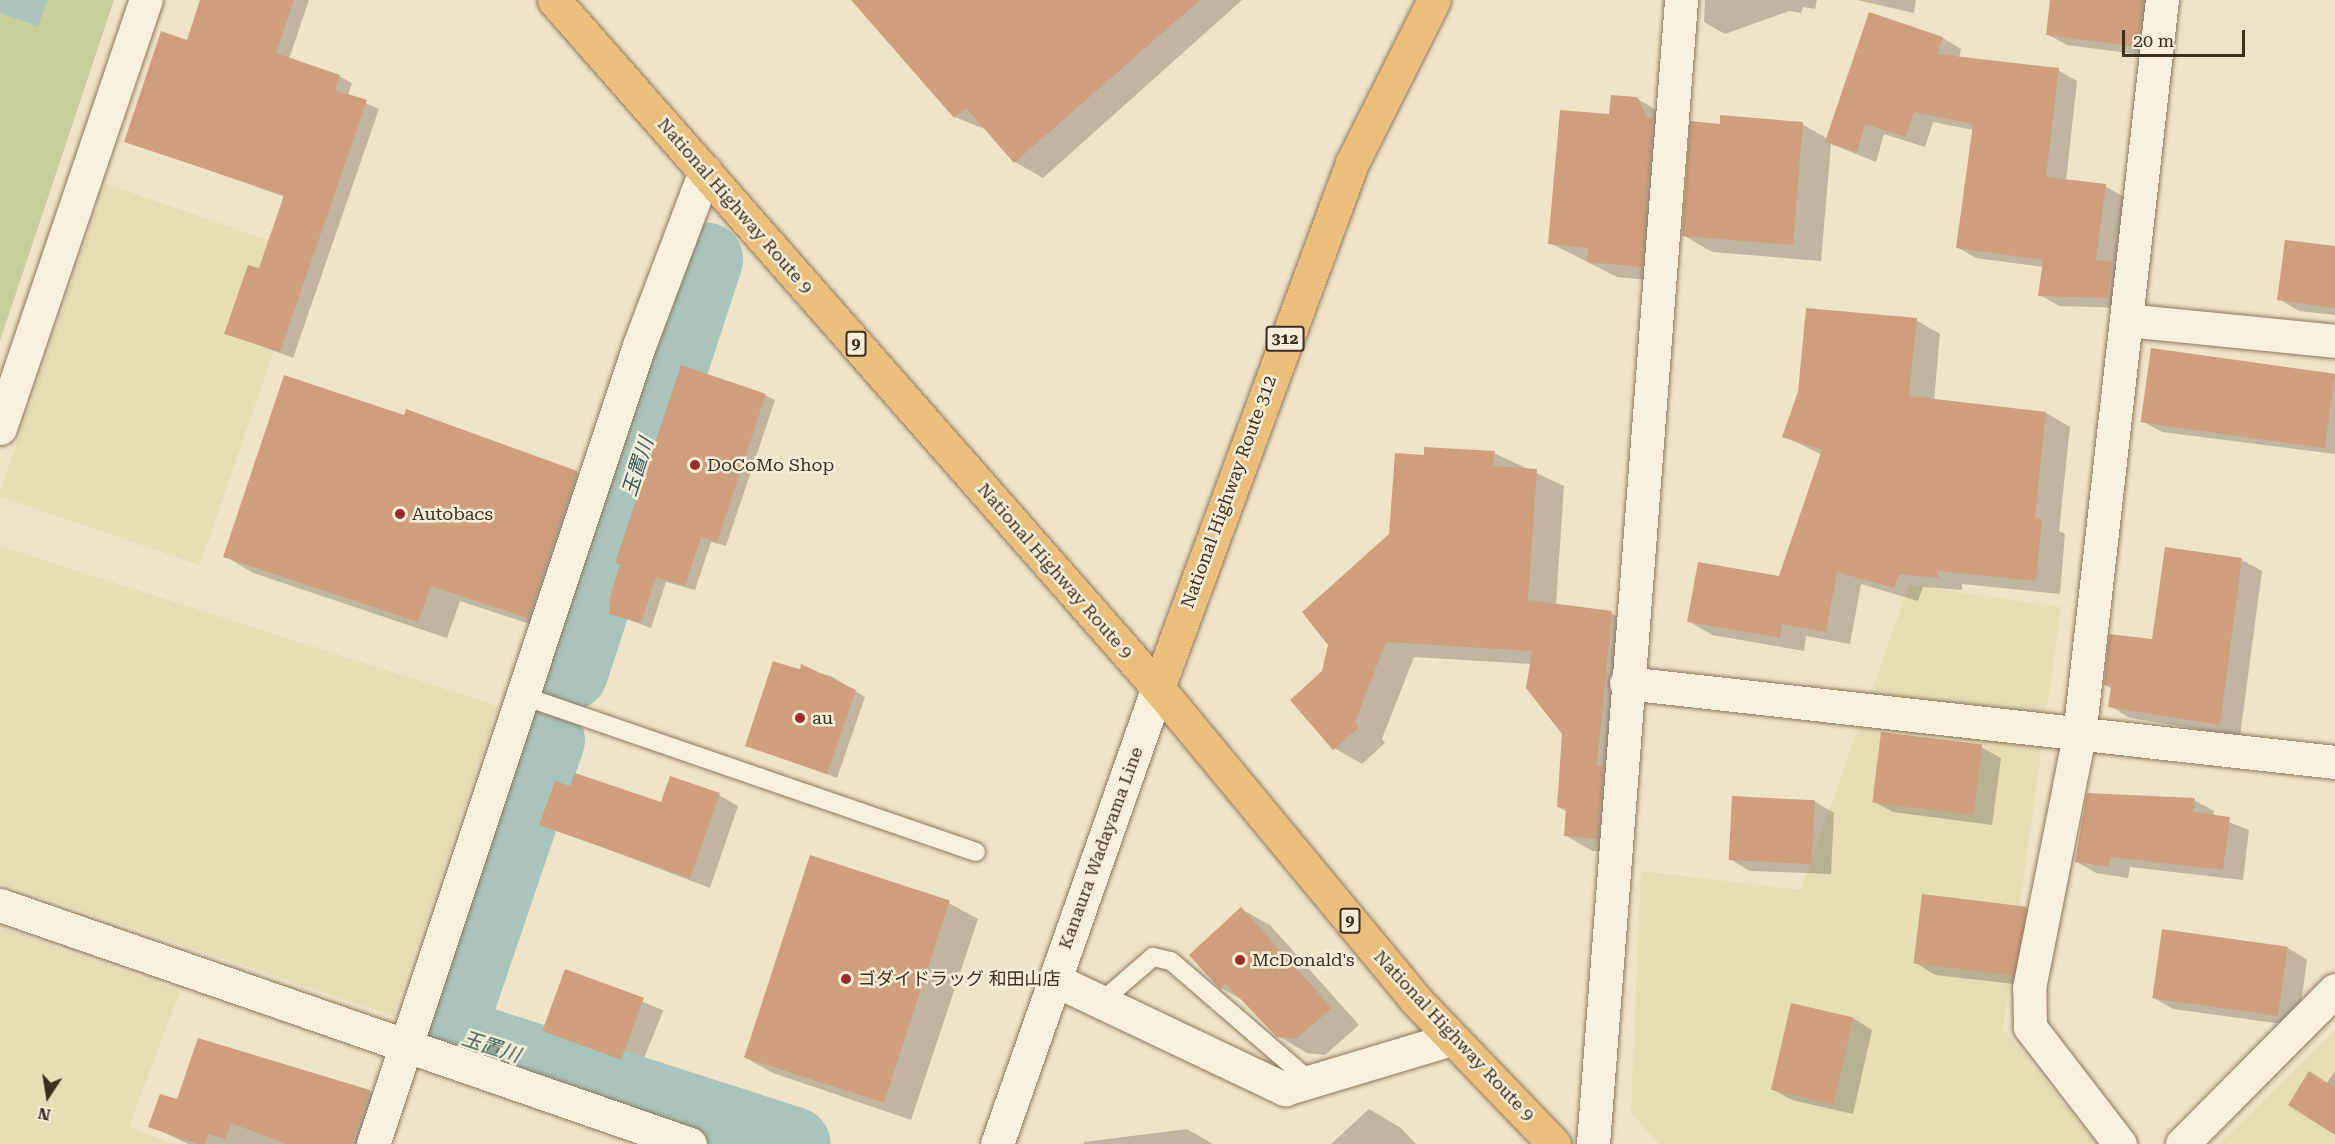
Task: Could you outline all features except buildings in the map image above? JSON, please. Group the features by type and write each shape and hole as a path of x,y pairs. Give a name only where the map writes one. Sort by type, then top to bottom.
{"highway":[{"name":"National Highway Route 9","path":"554,0 1158,688 1452,1039 1554,1144"},
{"name":"National Highway Route 312","path":"1158,688 1352,163 1434,0"}],"street":[{"path":"0,428 146,0"},
{"path":"1593,1144 1626,683 1681,0"},
{"path":"2120,1144 2030,1027 2029,988 2079,736 2162,0"},
{"path":"373,1144 640,343 705,171"},
{"path":"2126,320 2335,341"},
{"path":"1626,683 2079,736 2335,762"},
{"name":"Kanaura Wadayama Line","path":"997,1144 1158,688"},
{"path":"0,905 690,1144"},
{"path":"1055,980 1285,1089 1452,1039"},
{"path":"2182,1144 2335,990"}],"lane":[{"path":"523,696 976,852"},
{"path":"1101,1002 1153,957 1171,962 1310,1081"}],"shaded area":[{"path":"106,184 307,253 200,565 0,497"},
{"path":"0,546 498,706 393,1016 0,883"},
{"path":"1909,585 2061,607 2003,1029 2096,1144 1659,1144 1631,1113 1641,871 1801,890"},
{"path":"0,928 180,991 129,1127 174,1144 0,1144"},
{"path":"2335,1030 2335,1144 2219,1144"}],"green space":[{"path":"0,0 114,0 0,341"}],"water":[{"path":"0,0 48,0 38,26 0,13"}],"waterway":[{"name":"玉置川","path":"571,673 706,260"},
{"name":"玉置川","path":"548,740 448,1033 794,1144"}],"place":[{"name":"DoCoMo Shop","path":"695,465"},
{"name":"Autobacs","path":"400,514"},
{"name":"au","path":"800,718"},
{"name":"McDonald's","path":"1240,960"},
{"name":"ゴダイドラッグ 和田山店","path":"846,979"}]}
